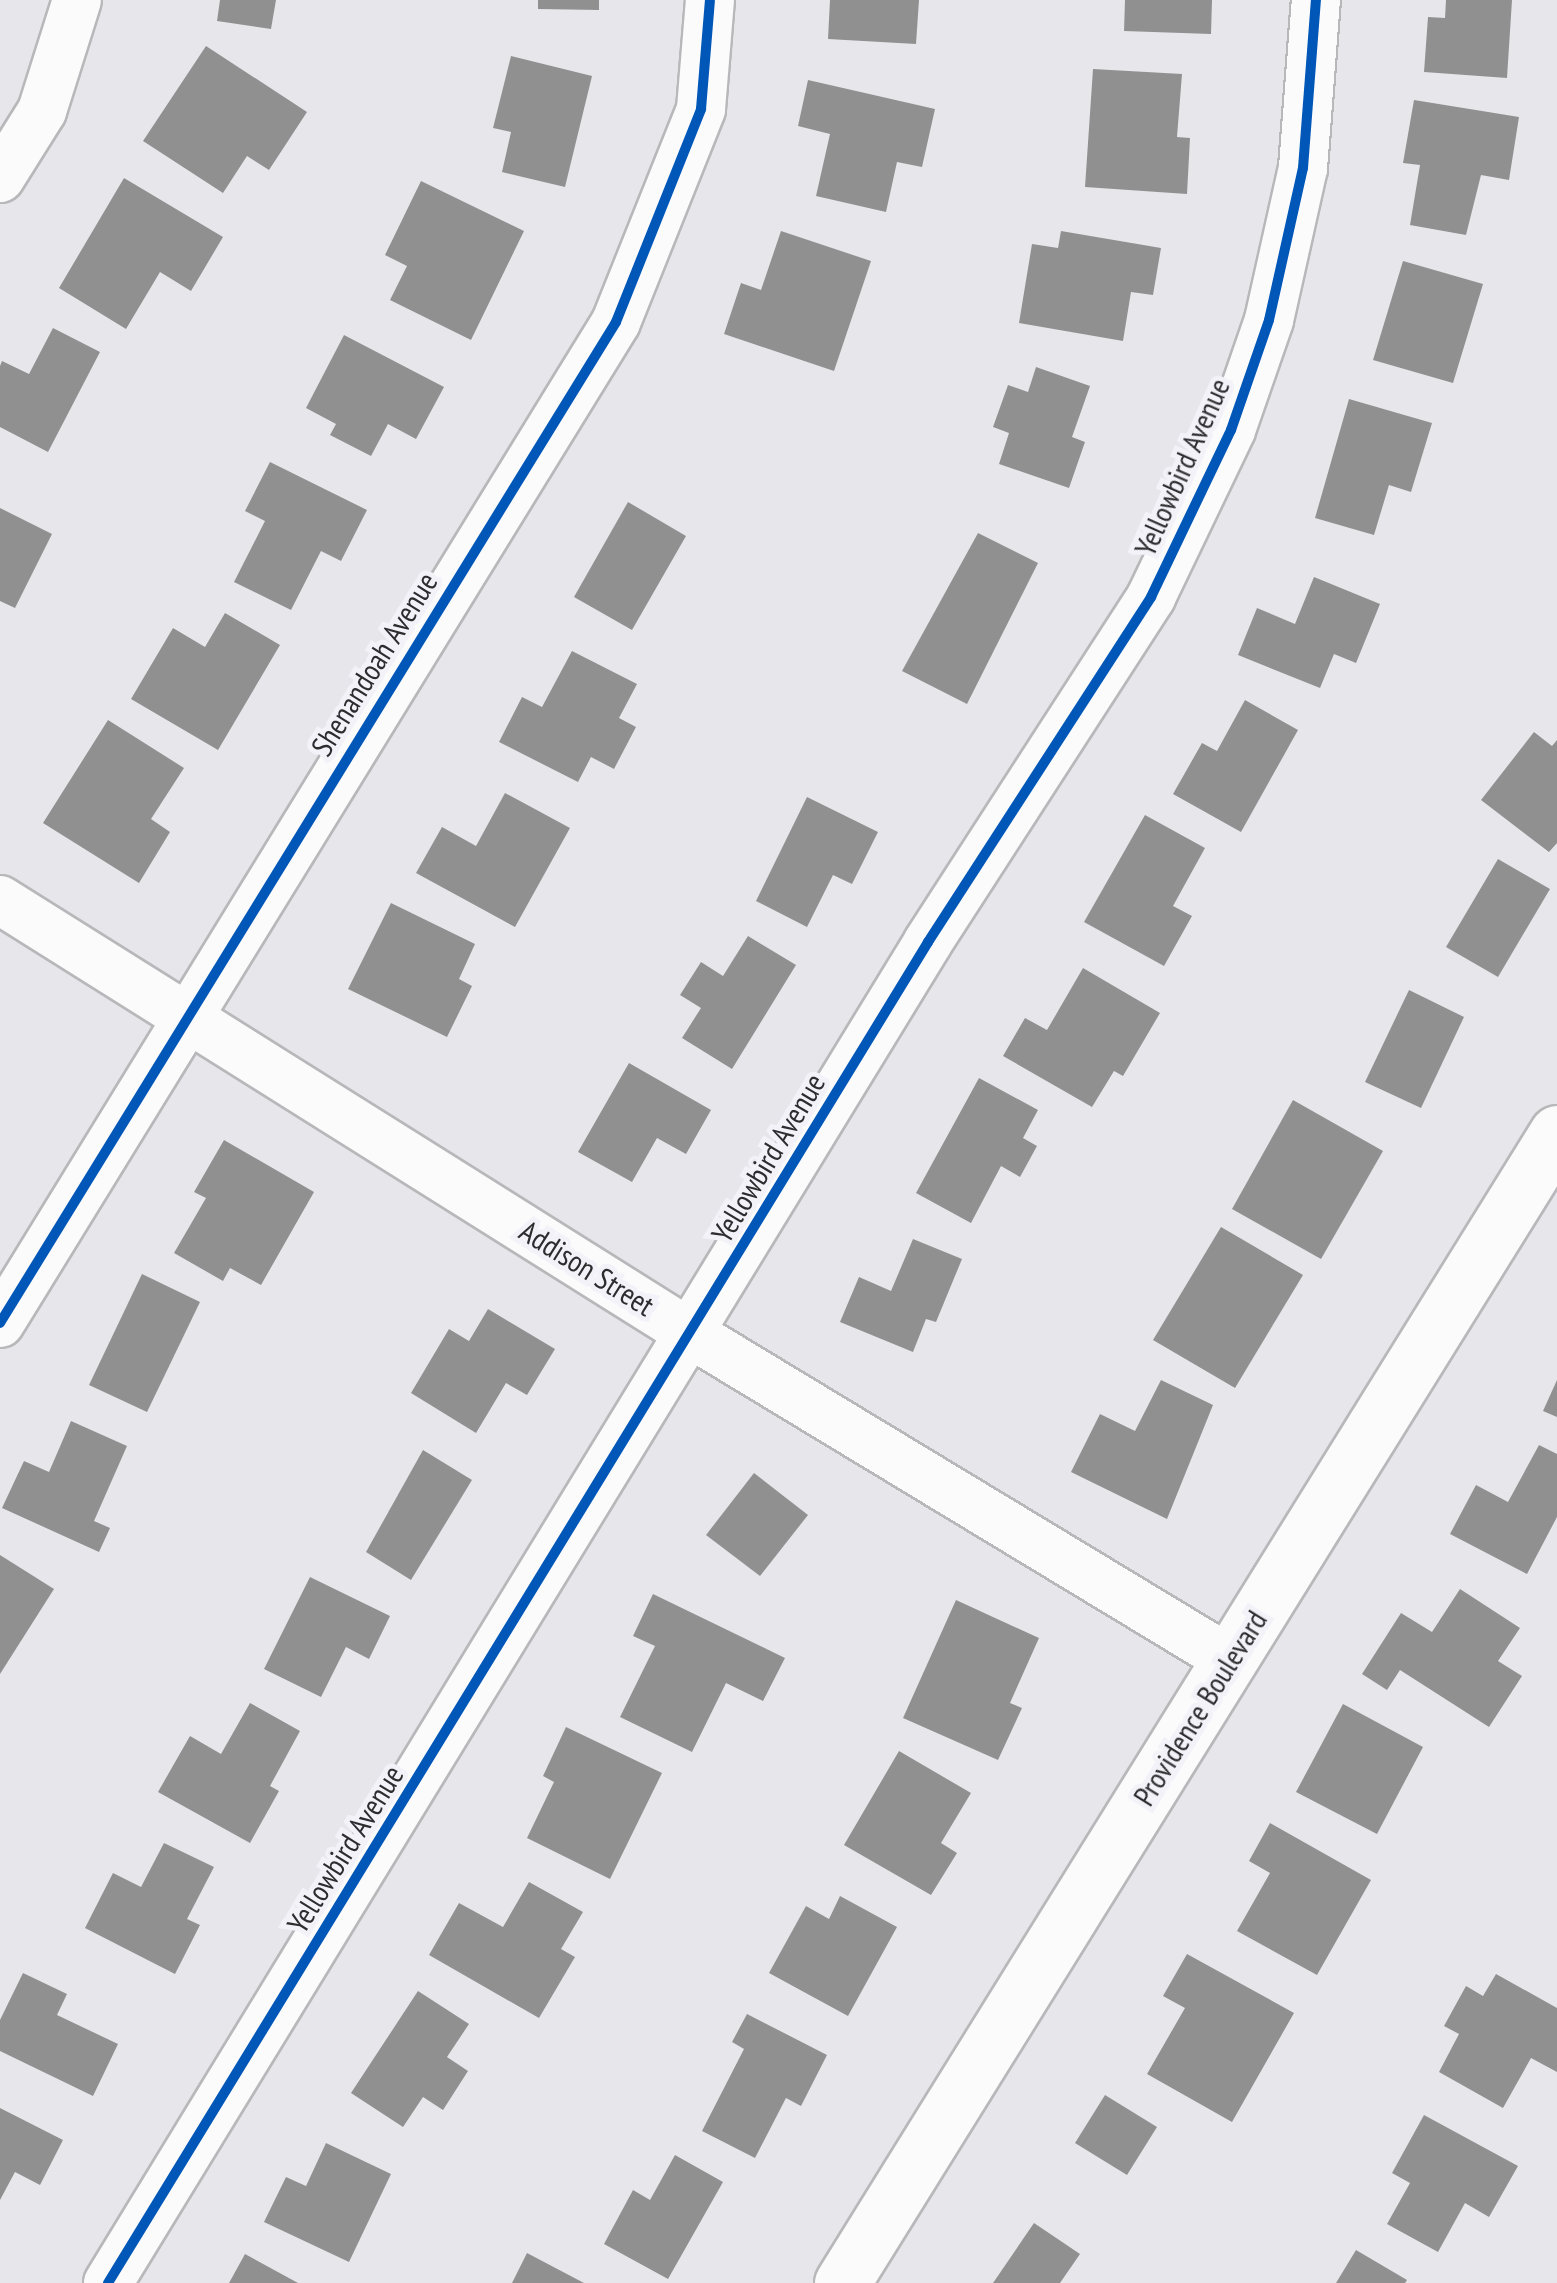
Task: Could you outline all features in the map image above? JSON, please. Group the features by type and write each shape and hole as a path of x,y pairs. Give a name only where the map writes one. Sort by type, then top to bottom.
{"main road":[{"name":"Providence Boulevard","path":"842,2283 1557,1132"}],"street":[{"path":"0,178 42,111 77,0"},
{"name":"Shenandoah Avenue","path":"0,1324 186,1013 616,322 701,110 710,0"},
{"name":"Yellowbird Avenue","path":"108,2283 928,942 1150,597 1231,430 1269,320 1304,168 1316,0"},
{"name":"Addison Street","path":"0,900 186,1013 691,1334 1230,1660"}],"building":[{"path":"220,0 276,0 271,29 217,21"},
{"path":"538,0 599,0 599,10 538,9"},
{"path":"830,0 919,0 916,44 828,39"},
{"path":"1125,0 1212,0 1211,34 1124,31"},
{"path":"1446,0 1512,0 1507,78 1424,72 1428,17 1445,18"},
{"path":"206,46 307,112 269,170 247,156 223,193 143,141"},
{"path":"511,56 592,76 565,187 502,172 511,132 493,128"},
{"path":"1093,69 1182,74 1177,137 1190,138 1187,194 1085,187"},
{"path":"808,80 935,109 922,167 897,162 886,212 816,196 830,134 798,126"},
{"path":"1414,100 1519,117 1509,180 1481,175 1466,235 1410,225 1420,165 1403,163"},
{"path":"124,178 223,237 191,291 160,272 126,329 59,288"},
{"path":"421,181 524,231 471,340 390,300 407,266 385,255"},
{"path":"781,231 871,261 834,371 724,334 741,283 761,290"},
{"path":"1061,231 1161,248 1153,295 1131,292 1123,341 1019,323 1032,244 1058,248"},
{"path":"1403,261 1483,284 1453,383 1373,360"},
{"path":"53,328 100,352 48,452 0,427 0,366 2,361 29,374"},
{"path":"344,335 444,387 416,439 388,424 371,456 330,435 336,424 306,408"},
{"path":"1036,367 1090,386 1072,437 1085,442 1069,488 999,464 1009,433 993,427 1008,385 1028,392"},
{"path":"1349,399 1432,423 1411,492 1389,485 1374,535 1315,518"},
{"path":"270,462 367,510 341,561 321,551 291,610 234,582 265,521 245,511"},
{"path":"628,502 686,536 632,630 574,597"},
{"path":"0,508 52,534 15,608 0,601"},
{"path":"978,533 1038,563 967,704 902,671"},
{"path":"1314,577 1380,604 1356,663 1334,654 1320,688 1238,655 1257,608 1295,624"},
{"path":"225,613 280,645 218,750 131,699 173,628 205,647"},
{"path":"572,651 637,684 619,718 636,727 614,769 591,757 578,782 499,742 522,697 542,707"},
{"path":"1245,700 1298,730 1241,832 1173,794 1202,743 1217,751"},
{"path":"108,720 184,768 151,819 170,832 139,883 43,823"},
{"path":"1534,732 1552,746 1557,740 1557,843 1549,852 1481,800"},
{"path":"505,793 570,828 515,927 416,873 442,827 476,846"},
{"path":"807,797 878,832 852,884 833,875 807,927 756,901"},
{"path":"1145,815 1205,848 1173,906 1192,916 1164,966 1084,922"},
{"path":"1498,859 1550,889 1498,977 1446,947"},
{"path":"391,903 475,944 459,979 472,986 447,1037 348,989"},
{"path":"748,936 796,965 732,1069 682,1038 701,1008 680,995 701,962 723,976"},
{"path":"1083,968 1160,1013 1123,1076 1114,1071 1092,1107 1003,1056 1025,1018 1047,1030"},
{"path":"1409,990 1464,1017 1421,1108 1365,1082"},
{"path":"629,1063 711,1110 686,1154 657,1138 632,1182 578,1152"},
{"path":"979,1078 1038,1110 1023,1138 1037,1146 1020,1177 1001,1166 971,1223 916,1193"},
{"path":"1293,1100 1383,1151 1321,1259 1232,1209"},
{"path":"224,1140 314,1192 261,1285 230,1268 223,1281 174,1253 206,1198 194,1192"},
{"path":"1221,1227 1303,1275 1235,1388 1153,1340"},
{"path":"913,1239 962,1259 936,1322 926,1319 913,1352 840,1322 859,1277 891,1291"},
{"path":"142,1274 200,1302 147,1412 89,1385"},
{"path":"488,1309 555,1349 527,1395 506,1383 476,1433 411,1393 449,1329 469,1341"},
{"path":"1161,1380 1213,1405 1167,1519 1071,1472 1100,1414 1135,1431"},
{"path":"1557,1380 1557,1417 1543,1411"},
{"path":"71,1421 127,1446 94,1521 110,1528 99,1552 2,1508 24,1461 49,1472"},
{"path":"1539,1445 1557,1454 1557,1517 1527,1574 1450,1534 1476,1485 1508,1502"},
{"path":"423,1450 472,1480 411,1580 366,1552"},
{"path":"754,1473 808,1515 760,1576 706,1535"},
{"path":"0,1555 54,1589 0,1674"},
{"path":"310,1577 390,1616 369,1659 346,1647 321,1697 264,1669"},
{"path":"1460,1589 1520,1628 1498,1661 1522,1676 1489,1727 1400,1670 1387,1690 1362,1674 1401,1613 1432,1632"},
{"path":"653,1594 785,1658 763,1701 726,1683 692,1752 620,1717 655,1646 633,1636"},
{"path":"956,1600 1039,1638 1010,1703 1022,1708 998,1760 903,1718"},
{"path":"250,1703 300,1731 270,1786 279,1791 250,1843 158,1792 190,1736 221,1754"},
{"path":"1343,1704 1423,1747 1377,1834 1296,1792"},
{"path":"566,1727 662,1773 610,1879 527,1838 554,1782 543,1776"},
{"path":"899,1751 971,1793 941,1843 957,1853 931,1895 844,1845"},
{"path":"1270,1823 1371,1880 1317,1975 1237,1931 1270,1873 1249,1861"},
{"path":"164,1843 214,1867 187,1919 200,1925 175,1974 85,1928 113,1873 141,1887"},
{"path":"529,1882 583,1912 561,1949 575,1957 539,2018 429,1955 459,1903 503,1927"},
{"path":"840,1896 897,1927 848,2016 769,1973 806,1906 829,1919"},
{"path":"1187,1954 1294,2013 1232,2122 1147,2074 1185,2008 1163,1996"},
{"path":"23,1973 67,1994 57,2015 118,2044 93,2096 0,2051 0,2020"},
{"path":"1496,1974 1557,2008 1557,2072 1531,2058 1503,2108 1439,2072 1459,2034 1444,2026 1466,1986 1483,1996"},
{"path":"418,1991 469,2024 447,2057 468,2071 443,2110 423,2097 403,2127 351,2093"},
{"path":"747,2014 827,2055 801,2106 786,2098 755,2158 702,2131 744,2049 732,2042"},
{"path":"1105,2095 1157,2127 1127,2175 1075,2143"},
{"path":"0,2108 63,2140 40,2185 15,2172 0,2200"},
{"path":"1424,2115 1518,2166 1489,2217 1465,2203 1438,2252 1387,2224 1410,2183 1392,2173"},
{"path":"326,2143 391,2174 349,2262 264,2222 286,2177 306,2186"},
{"path":"675,2155 723,2182 668,2279 604,2244 633,2190 650,2200"},
{"path":"1034,2223 1080,2254 1060,2283 993,2283"},
{"path":"1356,2250 1407,2280 1336,2283"},
{"path":"527,2253 584,2283 512,2283"},
{"path":"245,2254 298,2283 229,2283"}],"cycle path":[{"path":"0,1323 616,322 701,109 710,0"},
{"path":"108,2283 928,942 1151,597 1231,430 1269,320 1303,168 1316,0"}]}
